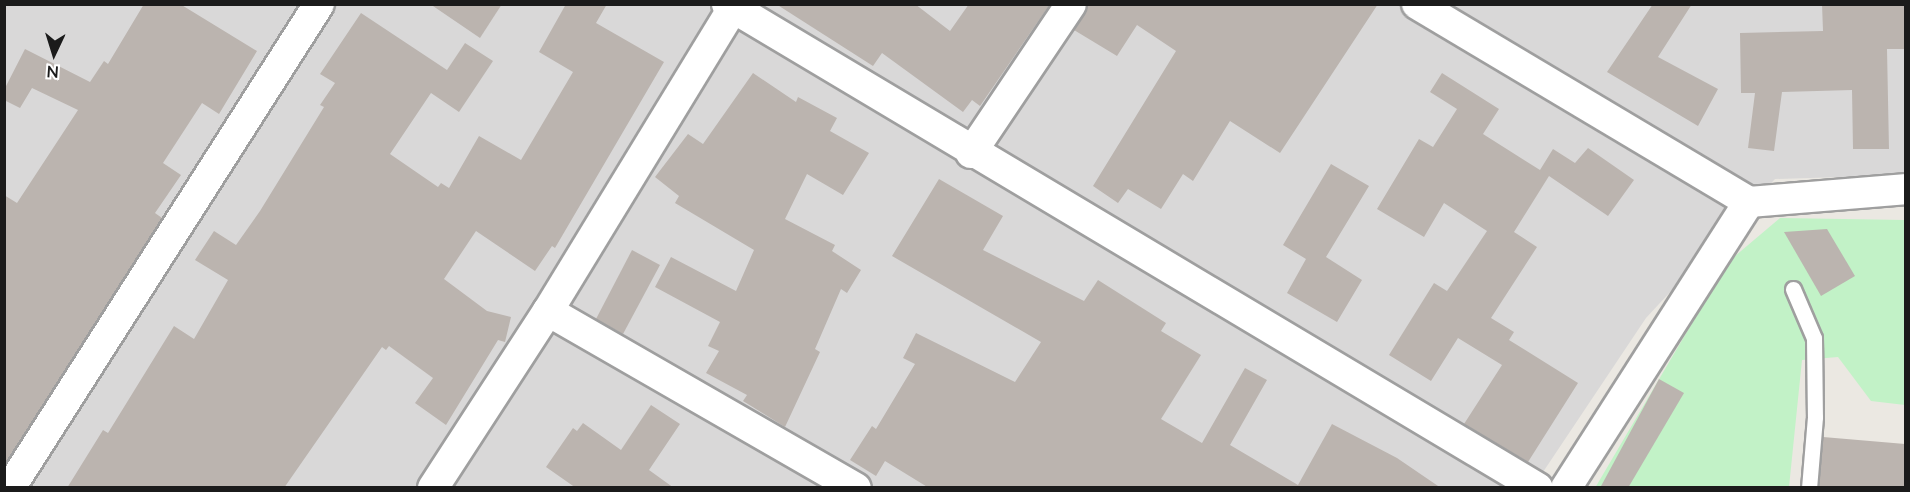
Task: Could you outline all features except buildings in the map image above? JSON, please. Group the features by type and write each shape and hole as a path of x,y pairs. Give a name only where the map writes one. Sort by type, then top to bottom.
{"street":[{"path":"10,488 319,4"},
{"path":"971,153 1071,4"},
{"path":"1417,4 1749,202 1905,189"},
{"path":"433,488 548,311 730,6 971,153 1538,488"},
{"path":"1566,488 1749,202"},
{"path":"548,311 821,479 856,488"}],"lane":[{"path":"1793,289 1814,338 1815,417 1809,488"}],"shaded area":[{"path":"4,5 1905,5 1905,175 1775,179 1646,318 1533,487 5,487"}],"green space":[{"path":"1780,218 1905,220 1905,405 1871,401 1838,357 1802,360 1789,487 1595,488 1728,262"}]}
